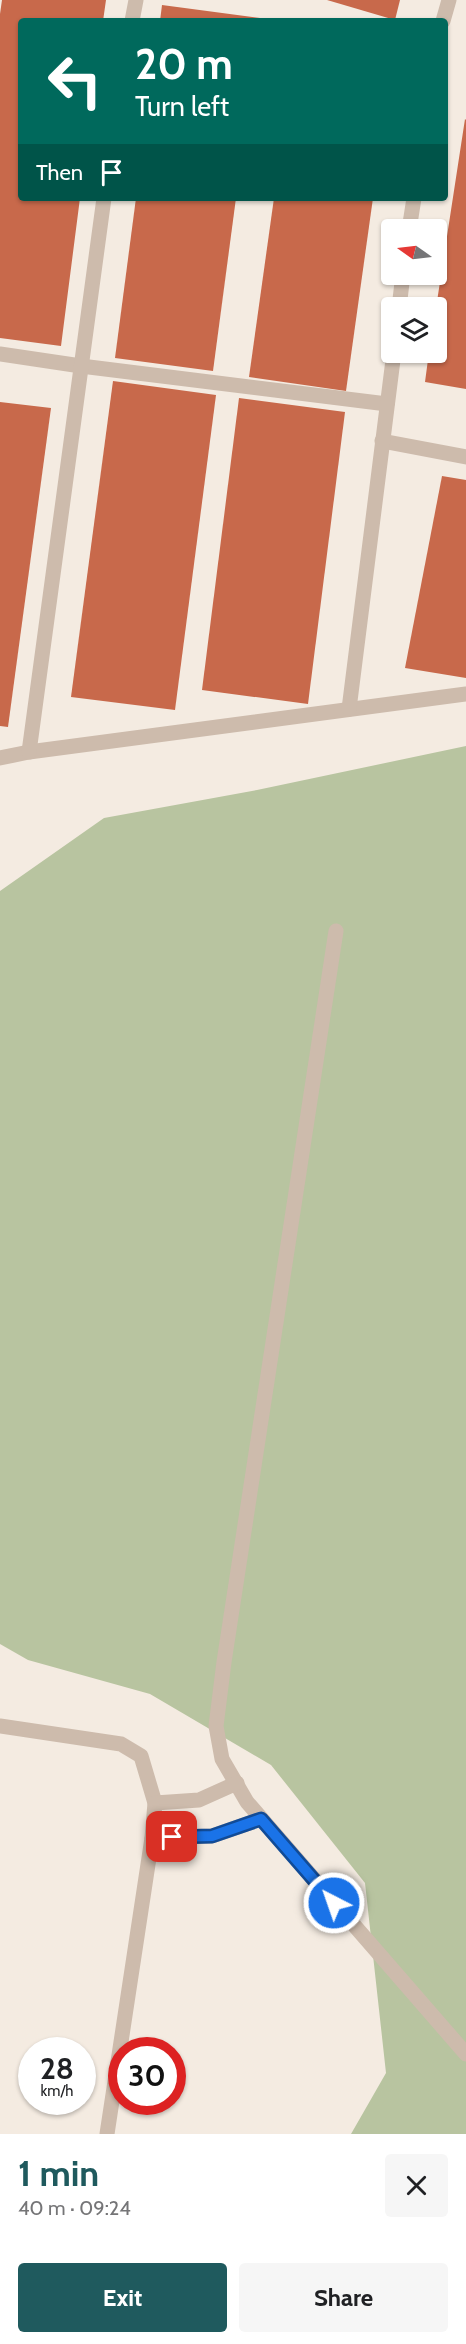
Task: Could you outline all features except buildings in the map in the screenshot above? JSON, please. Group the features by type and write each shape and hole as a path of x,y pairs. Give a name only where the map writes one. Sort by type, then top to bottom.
{"street":[{"path":"133,18 136,0"},
{"path":"444,18 449,0"},
{"path":"29,752 104,201"},
{"path":"411,219 414,201"},
{"path":"0,354 387,404"},
{"path":"349,710 393,363"},
{"path":"382,441 466,458"},
{"path":"0,758 29,752 466,694"},
{"path":"336,931 216,1726 222,1759 247,1802 466,2054"},
{"path":"0,1726 121,1744 141,1756 155,1803 152,1838 107,2134"},
{"path":"155,1803 199,1800 237,1783"},
{"path":"152,1838 212,1836 261,1819"}],"green space":[{"path":"466,746 466,2134 351,2134 386,2073 365,1883 271,1765 150,1694 28,1660 0,1644 0,891 104,818 257,790"}],"route":[{"path":"172,1837 212,1836 261,1819 334,1903"}]}
